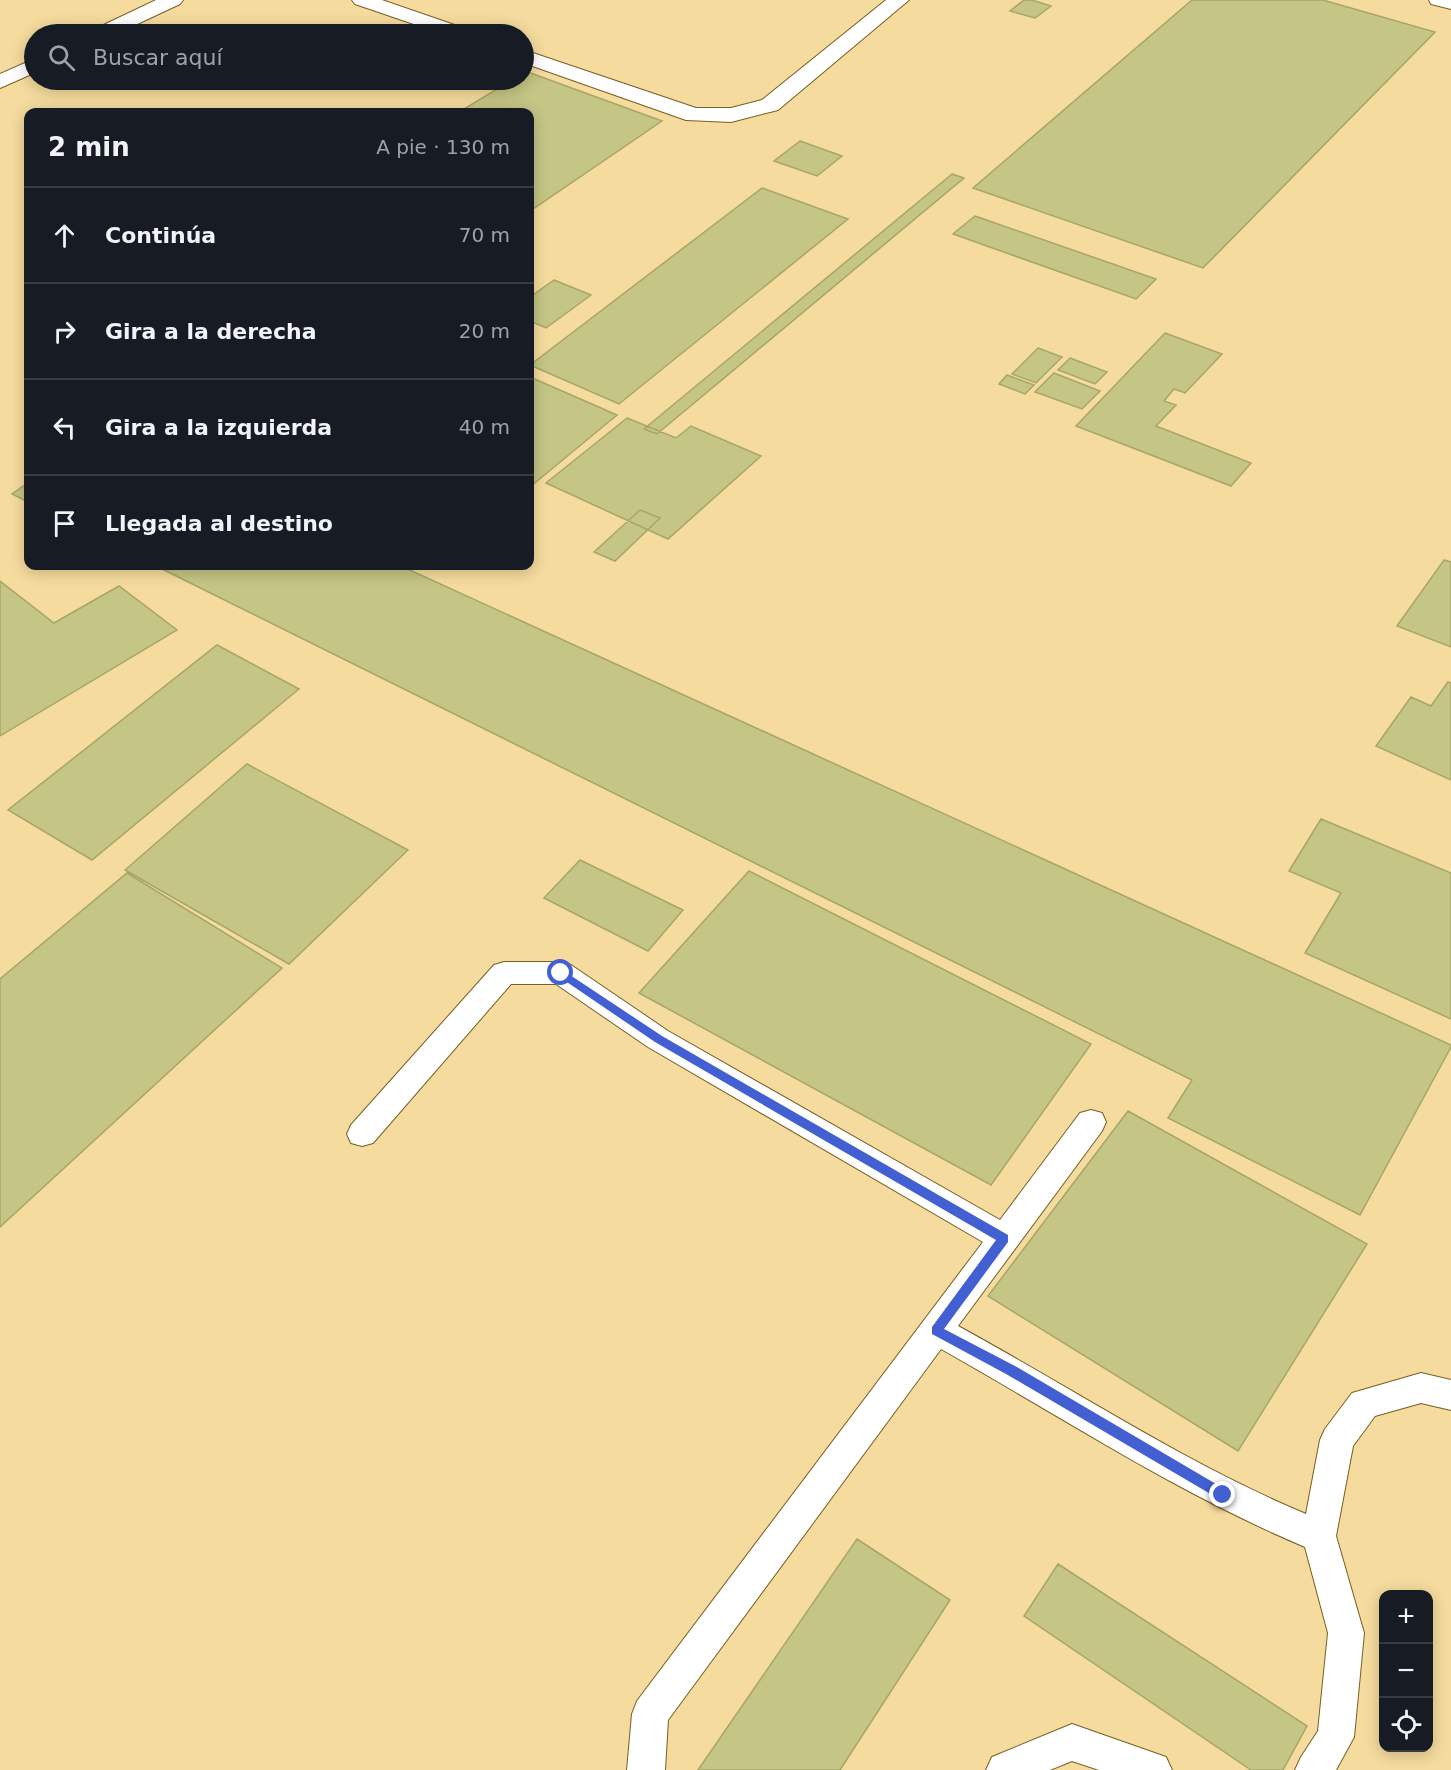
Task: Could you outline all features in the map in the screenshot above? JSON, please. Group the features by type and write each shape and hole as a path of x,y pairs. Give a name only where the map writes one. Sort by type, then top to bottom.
{"street":[{"path":"121,24 173,0"},
{"path":"362,0 433,24"},
{"path":"534,59 694,115 731,115 770,105 899,0"},
{"path":"0,82 24,70"}],"lane":[{"path":"1437,0 1451,4"},
{"path":"362,1134 504,973 561,973 658,1039 1004,1238"},
{"path":"646,1770 650,1714 1091,1122"},
{"path":"936,1330 1011,1370 1223,1495 1319,1536"},
{"path":"1314,1770 1336,1737 1346,1633 1319,1536 1337,1440 1364,1404 1421,1388 1451,1395"},
{"path":"1005,1770 1072,1742 1153,1770"}],"building":[{"path":"1024,0 1051,6 1035,18 1010,11"},
{"path":"1192,0 1323,0 1435,32 1203,268 973,188"},
{"path":"534,74 662,121 534,208 534,108 466,108 495,90 534,90"},
{"path":"800,141 842,156 817,176 774,161"},
{"path":"952,174 964,178 657,434 644,429"},
{"path":"762,188 848,219 619,404 534,367 534,362"},
{"path":"975,216 1156,279 1136,299 953,234"},
{"path":"554,280 591,295 546,328 534,323 534,294"},
{"path":"1165,333 1222,354 1185,393 1174,389 1164,401 1176,405 1156,426 1251,463 1231,486 1076,426"},
{"path":"1038,348 1062,357 1036,383 1012,374"},
{"path":"1070,358 1107,372 1095,384 1058,370"},
{"path":"1054,373 1100,391 1082,409 1035,392"},
{"path":"1007,375 1034,385 1025,394 999,384"},
{"path":"534,379 617,415 534,484"},
{"path":"627,418 676,438 691,426 761,456 668,539 546,483"},
{"path":"24,486 24,500 12,494"},
{"path":"640,510 660,518 615,561 594,552"},
{"path":"1444,560 1451,562 1451,647 1397,626"},
{"path":"164,570 410,570 1451,1045 1360,1215 1168,1118 1192,1080"},
{"path":"0,581 54,623 119,586 177,630 0,736"},
{"path":"217,645 299,689 92,860 8,810"},
{"path":"1448,682 1451,683 1451,780 1376,746 1411,697 1431,706"},
{"path":"247,764 408,850 289,964 125,870"},
{"path":"1321,819 1451,873 1451,1019 1305,953 1341,893 1289,871"},
{"path":"580,860 683,910 648,951 544,898"},
{"path":"749,871 1091,1044 991,1185 639,993"},
{"path":"127,873 282,968 0,1227 0,979"},
{"path":"1128,1111 1367,1244 1238,1451 988,1296"},
{"path":"857,1539 950,1600 840,1770 698,1770"},
{"path":"1058,1564 1307,1726 1283,1770 1251,1770 1024,1616"}],"route":[{"path":"561,973 658,1039 1004,1238 936,1330 1011,1370 1223,1495"}]}
